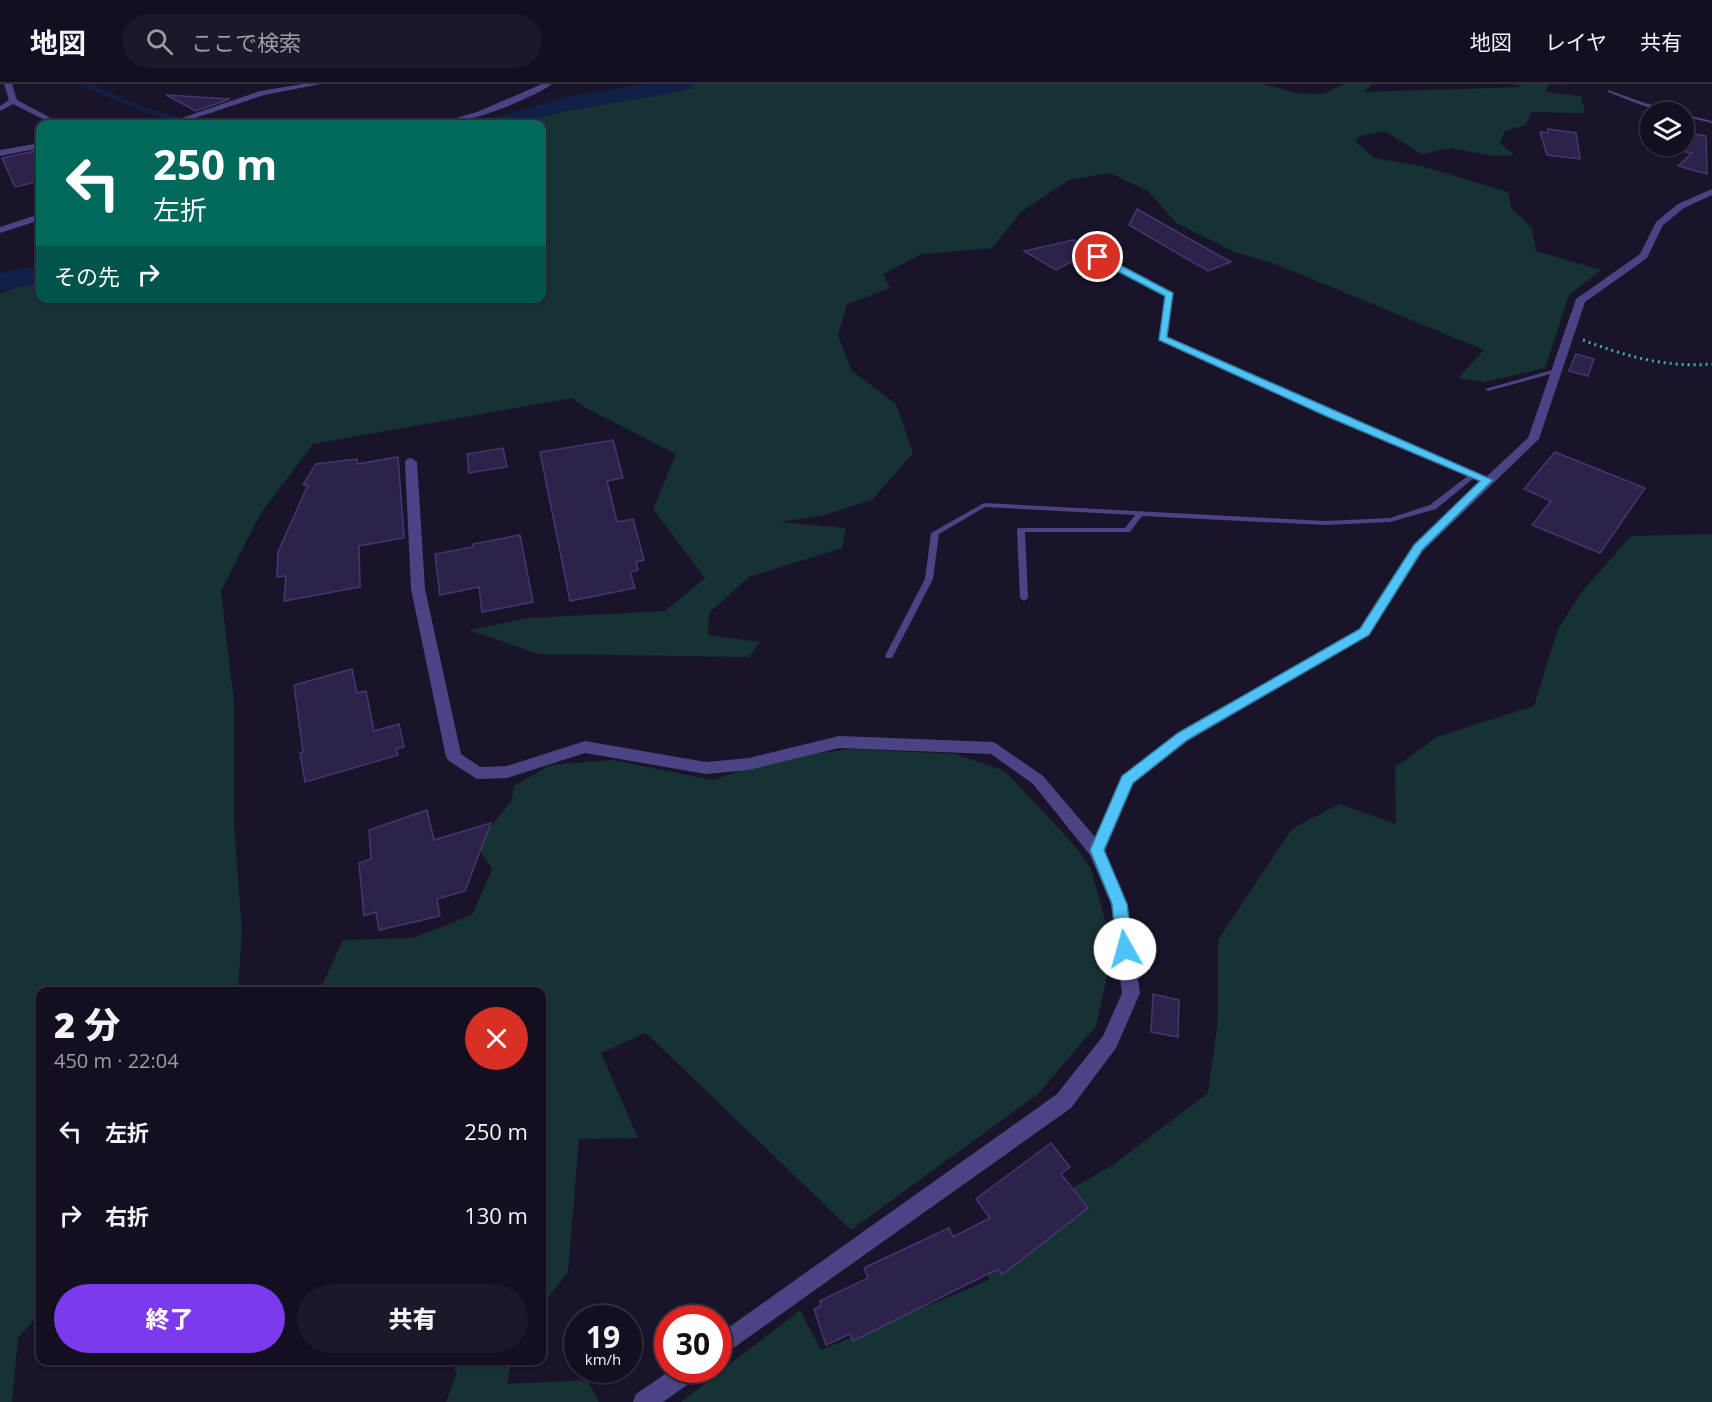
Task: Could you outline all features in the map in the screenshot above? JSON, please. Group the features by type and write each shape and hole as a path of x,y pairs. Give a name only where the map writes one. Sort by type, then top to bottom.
{"street":[{"path":"8,84 13,101 50,120"},
{"path":"180,120 263,93 317,84"},
{"path":"455,120 480,114 548,84"},
{"path":"0,109 13,101"},
{"path":"0,153 36,147"},
{"path":"1097,850 1127,780 1183,737 1364,632 1418,548 1487,480 1533,439 1580,301 1644,256 1659,224 1681,206 1712,192"},
{"path":"0,230 36,218"},
{"path":"411,462 418,589 454,757 477,773 507,772 585,747 706,768 749,764 839,742 994,748 1038,780 1097,850 1119,904 1131,993 1110,1042 1064,1101 732,1338"},
{"path":"644,1402 671,1383"}],"lane":[{"path":"1610,91 1640,103"},
{"path":"1694,118 1712,122"},
{"path":"1098,257 1169,295 1162,338 1330,414 1487,480"},
{"path":"1488,389 1556,371"},
{"path":"889,656 929,579 935,533 984,506 1325,523 1390,520 1433,507 1473,475"},
{"path":"1024,598 1021,530 1127,530 1139,515"}],"path":[{"path":"1568,335 1625,356 1676,365 1712,364"}],"green space":[{"path":"649,84 1265,84 1294,93 1323,94 1344,84 1372,84 1364,92 1521,87 1515,84 1577,84 1548,85 1546,92 1581,96 1585,113 1532,112 1526,125 1505,131 1500,143 1515,155 1493,156 1451,148 1422,154 1384,131 1360,136 1355,141 1374,158 1421,166 1508,192 1511,208 1532,228 1536,251 1601,270 1569,295 1545,368 1485,382 1458,378 1484,350 1273,263 1234,252 1175,222 1148,191 1110,173 1069,180 1021,212 992,248 922,254 883,274 890,288 847,304 838,335 851,370 896,404 913,453 872,500 825,515 780,522 846,528 842,548 749,577 709,613 708,635 760,642 749,657 539,654 469,630 528,618 665,611 705,578 653,509 676,454 588,409 572,398 313,444 261,513 221,591 234,702 234,826 242,930 238,987 36,987 36,1318 18,1338 12,1402 0,1402 0,294 36,280 36,303 546,303 546,120 509,120"},
{"path":"1712,534 1712,1402 681,1402 706,1383 732,1383 732,1363 800,1310 821,1350 989,1280 977,1242 1113,1165 1208,1093 1218,1020 1218,940 1292,829 1339,804 1396,824 1395,767 1437,737 1534,706 1558,629 1580,594 1631,536"},
{"path":"850,749 955,754 1005,771 1076,847 1091,869 1113,949 1096,1026 1038,1094 851,1230 646,1033 601,1053 638,1138 579,1139 568,1272 546,1300 546,987 321,987 343,940 413,938 472,915 492,869 476,845 512,800 514,786 550,765 612,760 713,780 776,759"},
{"path":"451,1365 510,1365 507,1384 564,1381 564,1383 589,1383 599,1402 446,1402 457,1373"}],"building":[{"path":"166,95 230,99 196,111"},
{"path":"1548,129 1576,133 1580,159 1547,155 1540,132 1548,133"},
{"path":"1694,134 1706,136 1707,174 1678,166 1689,156 1694,156"},
{"path":"36,151 36,182 15,187 2,158"},
{"path":"1137,209 1231,262 1208,271 1129,225"},
{"path":"1073,240 1094,250 1056,270 1024,251"},
{"path":"1576,354 1594,359 1588,376 1569,371"},
{"path":"613,440 623,478 607,481 617,522 633,519 644,560 636,562 638,570 630,572 635,588 570,601 540,452"},
{"path":"503,448 507,467 469,473 467,454"},
{"path":"1555,452 1645,488 1600,553 1532,525 1551,501 1524,489"},
{"path":"398,457 404,538 359,546 360,587 284,601 286,576 277,577 278,552 308,485 303,485 316,464 357,459 357,464"},
{"path":"520,535 533,602 482,612 479,587 440,595 435,554"},
{"path":"352,669 357,693 366,691 374,731 399,724 404,747 396,749 398,755 305,782 294,685"},
{"path":"427,810 434,840 491,823 465,891 437,899 440,916 379,930 376,912 364,916 359,863 371,859 369,830"},
{"path":"1153,994 1179,1000 1178,1037 1151,1032"},
{"path":"1051,1143 1070,1167 1061,1174 1088,1208 1002,1275 998,1269 853,1341 850,1334 826,1345 814,1309 821,1306 820,1301 868,1278 864,1268 949,1228 953,1237 990,1218 976,1199"}],"waterway":[{"path":"85,84 154,113 178,120"},
{"path":"509,120 566,104 683,84"},
{"path":"0,282 36,276"}],"route":[{"path":"1098,257 1169,295 1162,338 1330,414 1487,480 1418,548 1364,632 1183,737 1127,780 1097,850 1119,904 1125,949"}]}
